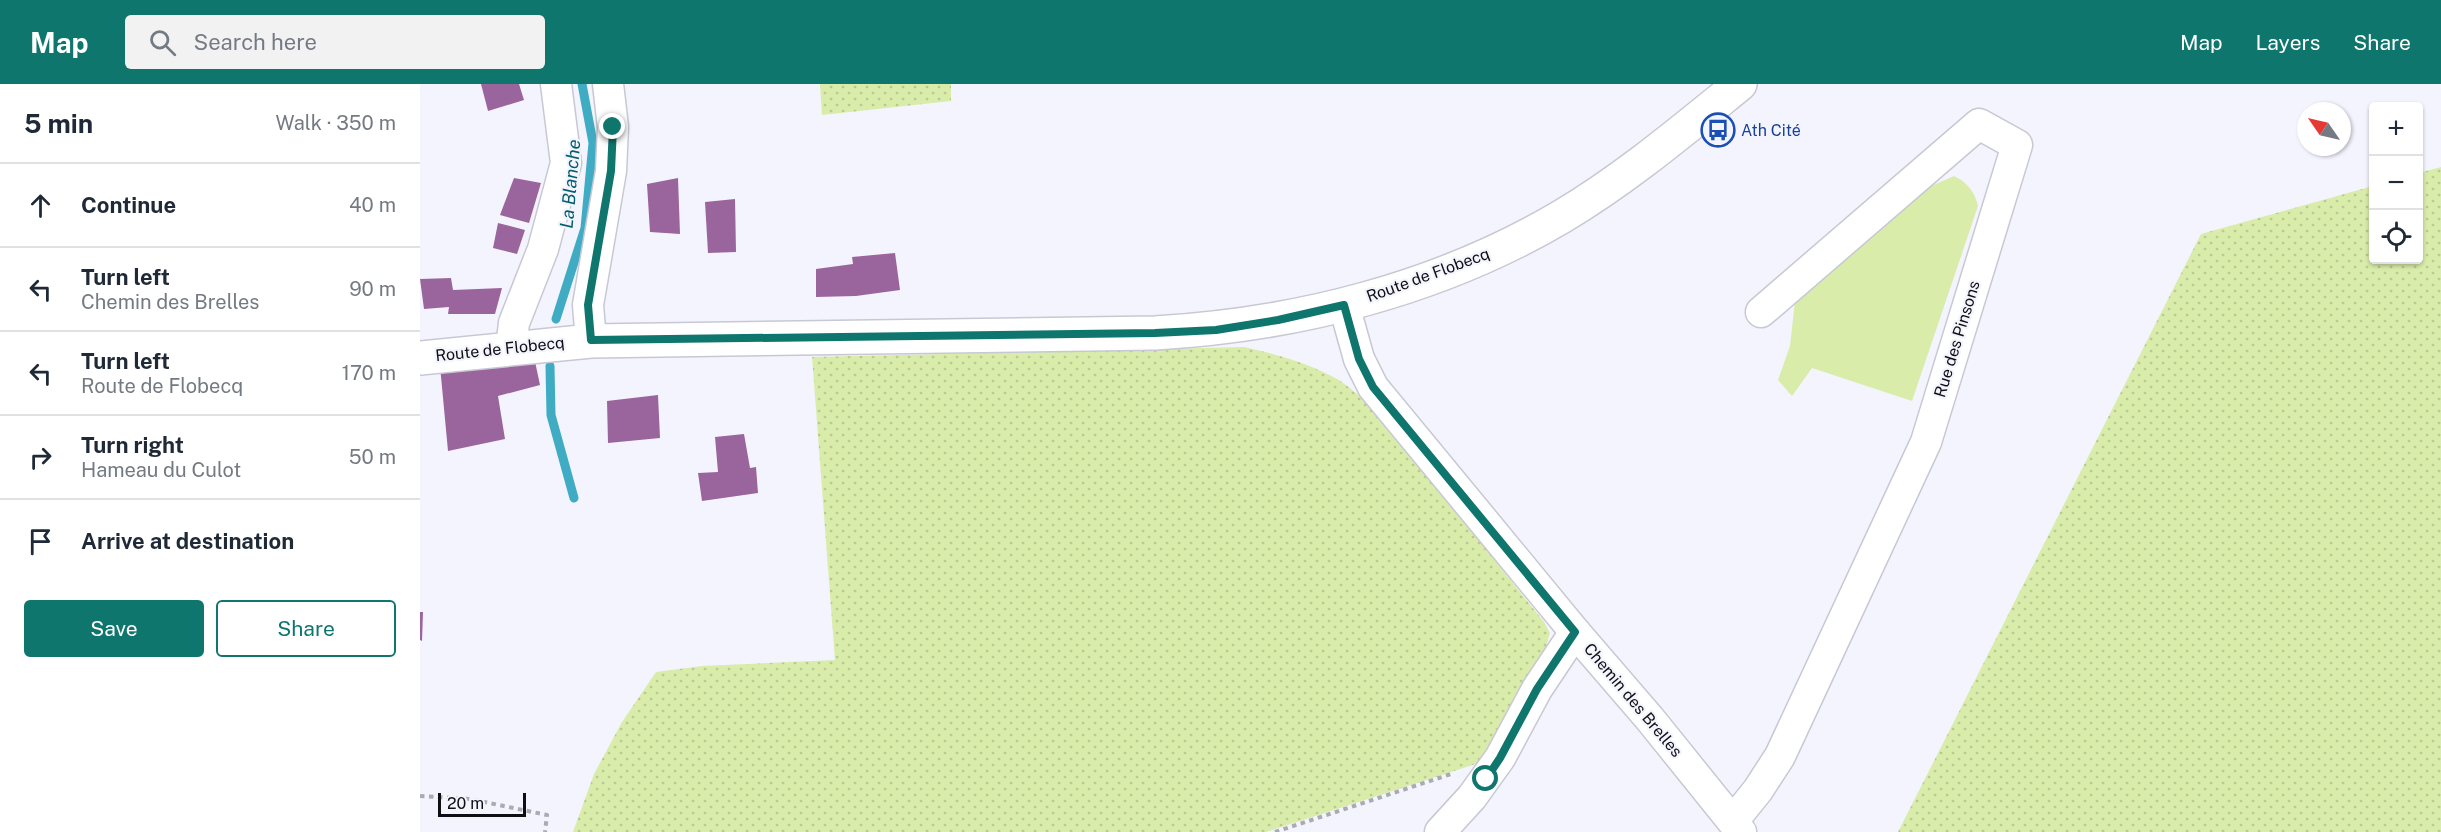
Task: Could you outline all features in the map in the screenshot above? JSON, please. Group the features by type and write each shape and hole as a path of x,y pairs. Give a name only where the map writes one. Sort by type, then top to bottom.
{"street":[{"path":"556,84 566,163 543,249 514,323 549,344 588,305 611,171 613,127 608,84"},
{"name":"Route de Flobecq","path":"420,358 549,344 1155,333 1216,330 1278,320 1344,305 1457,268 1515,242 1562,216 1626,174 1740,84"},
{"name":"Rue des Pinsons","path":"1737,826 1780,756 1926,442 2017,145 1978,124 1761,312"},
{"name":"Chemin des Brelles","path":"1344,305 1359,359 1373,387 1737,826"},
{"path":"1440,832 1472,797 1500,758 1537,689 1575,632"}],"path":[{"path":"1275,832 1500,758"},
{"path":"420,796 470,799 547,815 545,832"}],"green space":[{"path":"820,84 951,84 951,101 822,115"},
{"path":"2441,167 2441,832 1898,832 2201,234 2369,187 2369,264 2423,264 2423,172"},
{"path":"1954,176 1970,188 1978,206 1912,401 1812,368 1792,396 1778,380 1790,346 1795,301 1929,187"},
{"path":"1244,347 1292,360 1326,373 1371,405 1544,622 1550,633 1544,653 1488,760 1266,832 573,832 594,774 622,722 656,672 702,666 835,660 812,357"}],"building":[{"path":"481,84 519,84 524,100 488,111"},
{"path":"514,178 541,183 529,223 500,215"},
{"path":"678,178 680,234 650,232 647,184"},
{"path":"735,199 736,252 708,253 705,202"},
{"path":"498,223 525,230 517,254 493,248"},
{"path":"895,253 900,290 856,296 816,297 816,269 853,264 852,257"},
{"path":"451,278 453,290 502,288 495,314 448,314 449,307 424,309 420,279"},
{"path":"533,352 540,385 498,396 505,439 448,451 440,366"},
{"path":"658,395 660,438 608,443 607,401"},
{"path":"744,434 750,468 756,467 758,493 702,501 698,473 718,472 715,437"},
{"path":"420,612 423,612 422,641 420,640"}],"waterway":[{"name":"La Blanche","path":"556,319 585,228 593,143 582,84"},
{"name":"La Blanche","path":"550,366 551,415 574,498"}],"place":[{"name":"Ath Cité","path":"1718,130"}],"route":[{"path":"613,127 611,171 588,305 591,340 1155,333 1216,330 1278,320 1344,305 1359,359 1373,387 1575,632 1537,689 1500,758 1486,779"}]}
